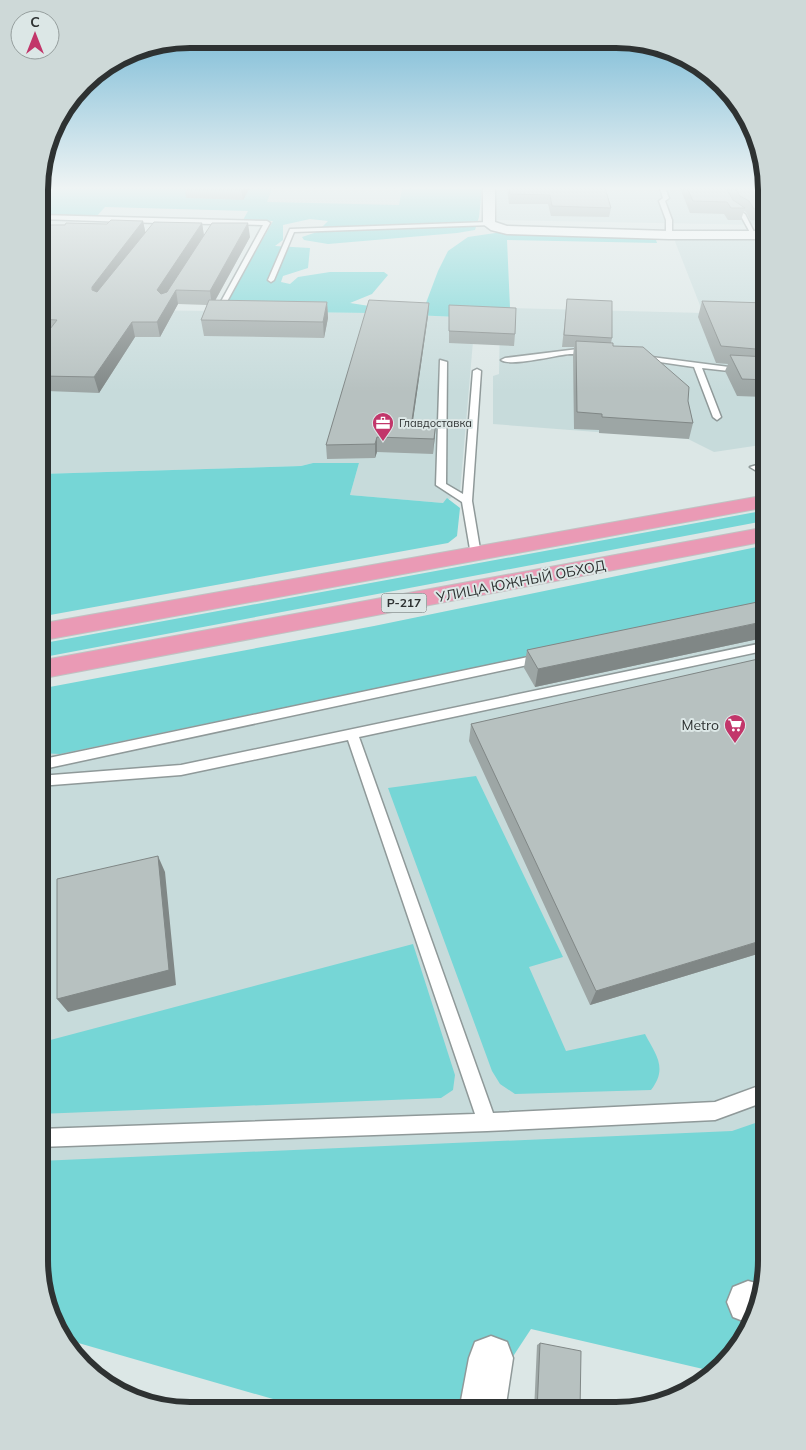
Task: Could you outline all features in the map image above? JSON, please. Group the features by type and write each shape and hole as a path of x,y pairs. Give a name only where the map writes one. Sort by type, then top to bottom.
{"main road":[{"path":"48,632 758,503"},
{"name":"УЛИЦА ЮЖНЫЙ ОБХОД","path":"48,668 758,536"}],"street":[{"path":"484,1402 491,1358"}],"lane":[{"path":"222,307 250,256"},
{"path":"271,280 281,256"},
{"path":"504,360 526,359 578,351 597,353"},
{"path":"635,356 729,369 758,370"},
{"path":"443,362 440,485 467,501"},
{"path":"698,365 717,417"},
{"path":"476,555 467,501 477,371"},
{"path":"48,782 181,770 758,648"},
{"path":"48,763 554,655"},
{"path":"352,734 487,1122"},
{"path":"48,1138 487,1122 715,1111 758,1095"}],"shaded area":[{"path":"253,256 309,256 308,268 283,276 281,282 290,284 298,277 330,272 384,272 388,275 372,294 350,303 376,307 426,303 446,256 508,256 510,308 500,319 370,313 222,311"},
{"path":"681,256 758,256 758,445 714,452 688,439 493,424 493,376 499,374 500,319 510,308 703,313"},
{"path":"48,309 370,313 475,318 460,492 443,503 350,495 359,463 313,463 301,466 48,474"},
{"path":"313,463 359,463 350,495 443,503 447,498 460,508 457,536 448,543 48,615 48,474 301,466"},
{"path":"756,512 758,513 758,522 48,656 48,642"},
{"path":"758,547 758,609 60,754 48,753 48,687 374,626"},
{"path":"758,600 758,1251 57,1311 52,1297 48,1260 48,729"},
{"path":"476,776 563,957 529,967 566,1051 645,1034 656,1055 659,1068 659,1075 651,1090 515,1094 500,1084 492,1071 388,788"},
{"path":"413,944 455,1075 453,1090 441,1098 48,1114 48,1041"},
{"path":"758,1122 758,1270 756,1290 747,1288 740,1331 729,1347 707,1370 531,1329 510,1361 471,1402 283,1402 73,1341 62,1323 52,1297 48,1260 48,1161 732,1131"}],"building":[{"path":"48,256 116,256 92,287 92,290 97,292 127,256 180,256 157,290 161,294 167,292 191,256 230,256 210,291 176,290 157,322 132,322 94,377 48,376 48,332 57,320 48,319"},
{"path":"567,299 612,301 612,338 564,335"},
{"path":"209,300 327,302 323,322 201,320"},
{"path":"369,300 429,303 412,420 436,421 434,439 377,437 375,444 326,445"},
{"path":"702,301 758,303 758,349 721,346"},
{"path":"449,305 516,308 515,334 449,331"},
{"path":"576,341 613,343 613,346 643,347 689,387 688,401 693,423 602,417 602,414 577,412"},
{"path":"730,355 758,357 758,380 742,379"},
{"path":"758,602 758,623 538,669 527,650"},
{"path":"758,659 758,942 596,991 471,724"},
{"path":"158,856 169,970 57,999 57,879"},
{"path":"540,1343 581,1351 580,1402 537,1402"}],"place":[{"name":"Главдоставка","path":"383,442"},
{"name":"Metro","path":"735,744"}]}
